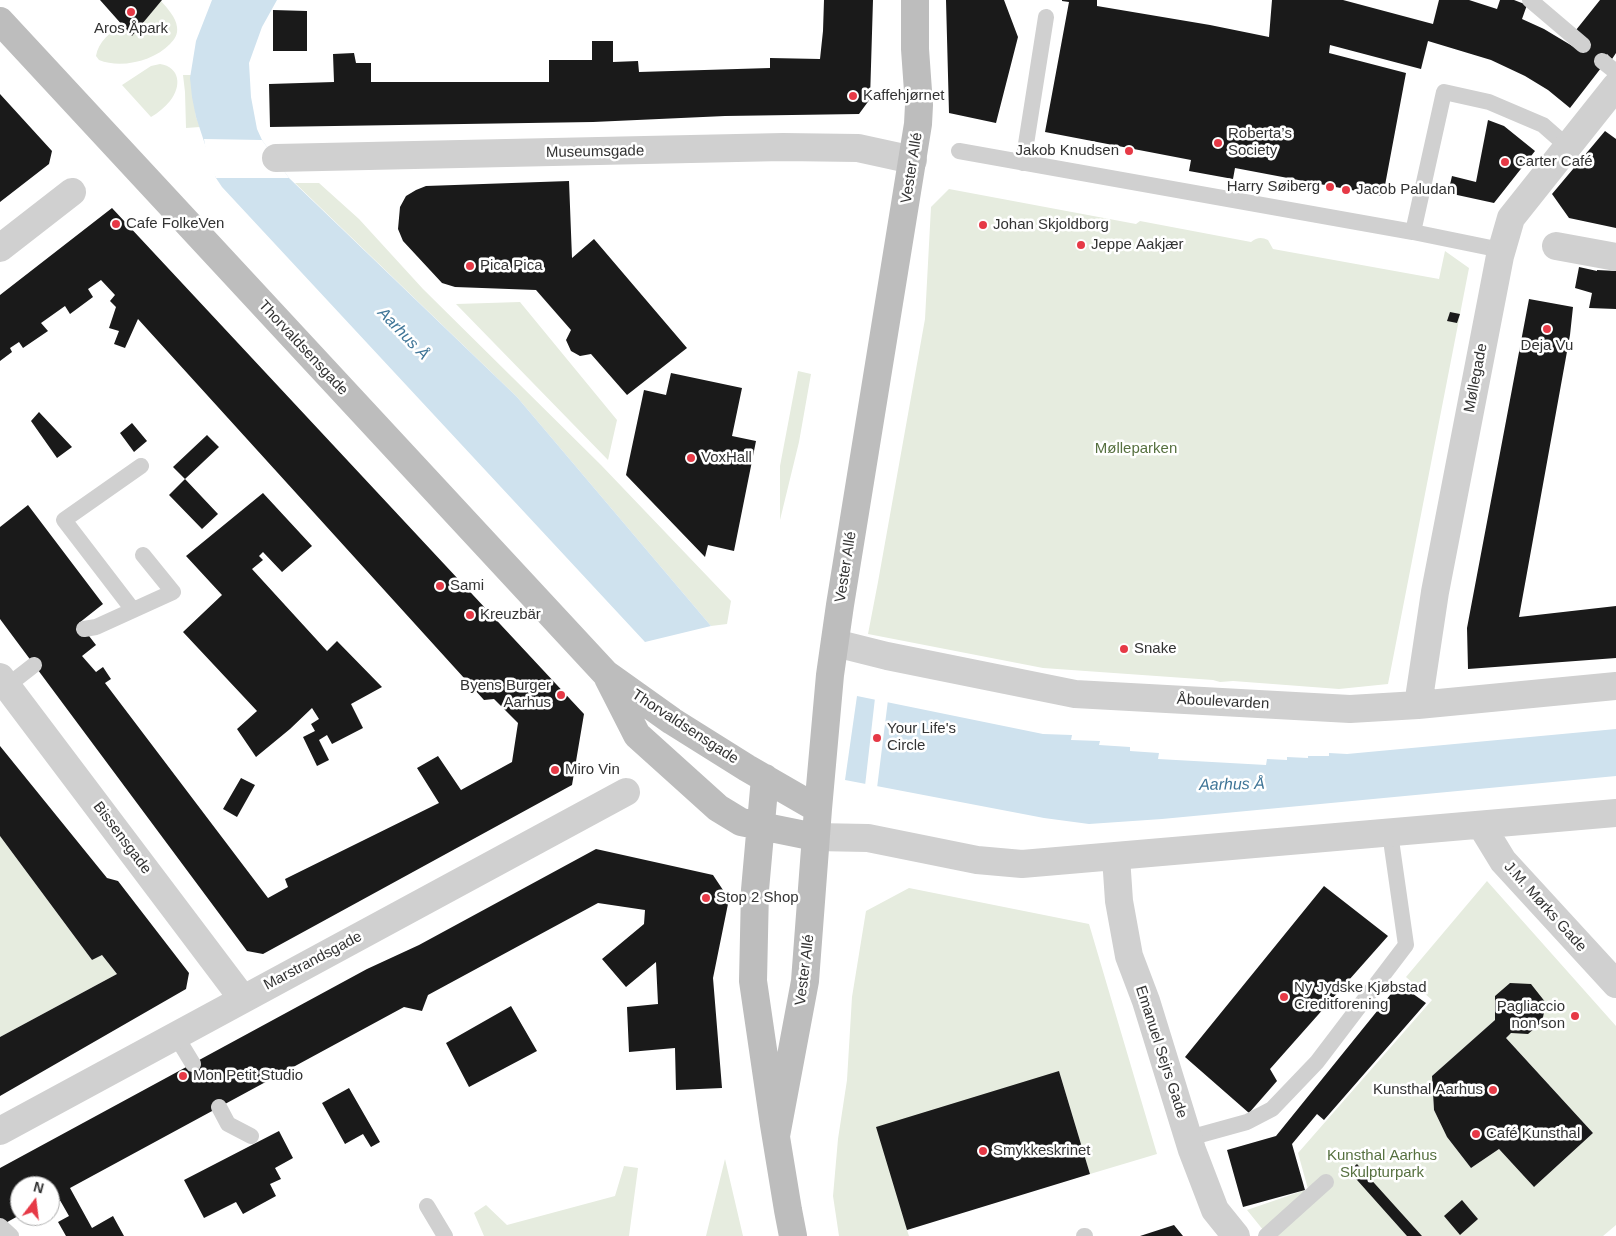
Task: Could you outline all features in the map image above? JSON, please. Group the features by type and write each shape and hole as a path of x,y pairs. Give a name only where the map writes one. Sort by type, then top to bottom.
{"street":[{"name":"Vester Allé","path":"776,1136 805,981 815,837 830,675 914,160 919,105 915,49 915,0"},
{"name":"Thorvaldsensgade","path":"0,21 606,674 672,721 818,809"},
{"name":"Møllegade","path":"1418,705 1435,592 1501,250 1511,218 1616,86"},
{"name":"Museumsgade","path":"276,158 858,148 914,160"},
{"path":"0,248 72,192"},
{"path":"1556,246 1616,257"},
{"name":"Åboulevarden","path":"835,643 887,656 1075,694 1350,709 1418,705 1616,686"},
{"name":"Thorvaldsensgade","path":"606,674 638,735 718,808 741,822 815,837"},
{"name":"Bissensgade","path":"4,681 244,999"},
{"name":"Vester Allé","path":"765,778 755,890 753,981 793,1236"},
{"name":"Marstrandsgade","path":"0,1131 626,792"},
{"path":"818,809 868,838"},
{"path":"815,837 868,838 976,860 1022,864 1616,813"},
{"name":"J.M. Mørks Gade","path":"1481,825 1503,861 1616,984"},
{"name":"Emanuel Sejrs Gade","path":"1116,857 1119,902 1130,956 1189,1138 1215,1210 1236,1236"}],"lane":[{"path":"1530,0 1583,45"},
{"path":"1023,162 1046,17"},
{"path":"1602,62 1616,72"},
{"path":"1413,232 1444,92 1489,102 1542,125 1568,147"},
{"path":"959,151 1413,232 1501,250"},
{"path":"133,610 64,520 141,466"},
{"path":"84,628 96,627 173,592 144,555"},
{"path":"4,681 34,665"},
{"path":"1189,1138 1247,1122 1272,1109 1317,1062 1406,945 1390,833"},
{"path":"176,1036 193,1064"},
{"path":"219,1107 228,1124 251,1136"},
{"path":"1266,1236 1326,1182"},
{"path":"427,1206 445,1236"},
{"path":"0,1226 10,1236"}],"green space":[{"path":"161,1 171,13 176,23 177,34 170,44 155,55 137,62 117,64 99,60 96,56 97,51 109,34 121,24 132,36"},
{"path":"160,64 172,69 175,73 177,78 176,89 170,101 151,117 122,85 151,66"},
{"path":"183,75 191,75 196,117 200,127 186,128"},
{"path":"295,183 319,183 359,219 423,289 601,465 731,601 727,624 711,626 517,397"},
{"name":"Mølleparken","path":"949,189 1136,224 1140,221 1251,242 1257,238 1264,238 1268,240 1273,249 1439,279 1445,251 1469,268 1388,684 1339,689 1043,668 868,634 925,319 931,207"},
{"path":"520,302 617,420 608,460 456,304"},
{"path":"798,371 811,374 799,442 780,520 780,466"},
{"path":"0,836 92,960 102,955 117,974 0,1037"},
{"name":"Kunsthal Aarhus Skulpturpark","path":"1487,881 1616,1026 1616,1225 1603,1236 1268,1236 1247,1210 1308,1189 1298,1153 1432,1000 1406,977","holes":["1546,1003 1542,1022 1528,1033 1511,1033 1506,1038 1593,1133 1534,1187 1499,1149 1471,1168 1447,1137 1434,1110 1432,1076 1495,1020"]},
{"path":"909,888 1089,924 1157,1154 1090,1174 1059,1071 907,1230 909,1236 839,1236 833,1196 838,1139 847,1080 852,997 866,911"},
{"path":"725,1159 743,1236 706,1236"},
{"path":"624,1166 638,1168 629,1236 484,1236 474,1213 486,1205 507,1225 615,1196"}],"water":[{"name":"Aarhus Å","path":"212,0 277,0 262,27 249,63 251,97 257,129 262,140 289,178 517,397 711,626 645,642 222,187 216,178 196,117 190,78 196,41"},
{"name":"Aarhus Å","path":"857,696 1043,734 1072,735 1071,740 1100,741 1099,745 1130,747 1130,751 1159,753 1158,759 1266,765 1267,759 1287,760 1287,757 1329,756 1329,753 1347,754 1616,729 1616,776 1162,819 1089,824 1044,818 845,780"}],"pier":[{"path":"204,139 262,140 289,178 216,178 207,158"},
{"path":"875,698 888,700 877,788 865,786"}],"building":[{"name":"Aros Åpark","path":"100,0 162,0 132,36"},
{"path":"824,0 873,0 870,99 859,114 725,116 593,122 270,127 269,84 334,82 333,54 354,53 356,63 371,63 371,82 549,82 549,60 592,60 592,41 613,41 613,62 638,61 639,72 770,68 770,58 820,59"},
{"path":"946,0 1004,0 1018,37 996,123 949,113"},
{"path":"1062,0 1097,0 1097,6 1269,37 1272,0 1343,0 1433,24 1439,0 1469,0 1497,9 1500,0 1514,0 1527,5 1522,19 1544,29 1579,50 1576,30 1600,0 1616,0 1616,53 1612,59 1607,54 1598,66 1601,68 1570,108 1548,90 1525,76 1491,60 1428,41 1421,69 1330,45 1329,53 1406,73 1383,196 1235,168 1233,179 1189,171 1191,160 1045,132 1069,2"},
{"path":"273,10 307,11 307,51 273,51"},
{"path":"0,94 52,151 49,164 0,202"},
{"path":"1488,120 1504,126 1535,151 1494,203 1448,193 1452,176 1476,182"},
{"path":"1605,131 1616,139 1616,228 1569,218 1552,194"},
{"path":"569,181 572,258 594,239 687,348 627,395 591,354 580,356 571,351 566,340 571,330 536,290 455,287 442,283 403,241 398,229 400,207 406,196 426,186"},
{"path":"112,208 584,714 572,785 263,954 247,951 0,619 0,527 28,505 103,604 79,623 96,645 82,656 96,672 103,667 111,679 105,683 268,898 288,887 285,879 439,803 417,768 438,756 461,790 512,762 518,723 494,699 484,700 138,319 125,348 114,344 119,331 109,328 116,307 110,301 115,295 101,280 88,289 93,297 70,314 65,306 41,323 48,331 23,348 19,342 10,348 12,352 0,361 0,295"},
{"path":"1579,267 1597,271 1616,271 1616,309 1589,308 1592,293 1575,288"},
{"path":"1529,299 1573,307 1570,335 1519,617 1616,606 1616,658 1468,669 1467,628"},
{"path":"1450,312 1460,314 1457,323 1447,321"},
{"name":"VoxHall","path":"671,373 742,388 732,436 756,441 734,551 708,545 705,557 626,475 644,390 666,395"},
{"path":"39,412 72,447 57,458 31,421"},
{"path":"132,423 147,441 134,452 120,433"},
{"path":"207,435 219,447 185,479 173,467"},
{"path":"185,479 218,514 202,529 169,495"},
{"path":"263,493 312,546 282,572 263,552 259,556 263,560 252,569 327,651 337,641 382,687 351,704 363,728 332,744 327,735 319,740 329,760 317,766 303,737 315,731 311,724 319,719 312,708 256,757 237,729 257,711 183,632 222,595 186,556"},
{"path":"0,746 107,878 118,881 189,973 186,989 0,1096 0,1037 117,974 102,955 92,960 0,836"},
{"path":"241,778 255,785 237,817 223,809"},
{"path":"596,849 713,875 729,899 713,978 722,1088 676,1090 675,1048 629,1052 627,1007 658,1004 656,962 626,987 602,959 644,924 645,910 598,903 428,995 422,1011 404,1007 70,1188 92,1228 113,1216 124,1236 66,1236 60,1226 60,1221 69,1216 60,1200 60,1176 10,1176 10,1220 0,1226 0,1168 367,969 419,945"},
{"name":"Ny Jydske Kjøbstad Creditforening","path":"1324,886 1388,936 1270,1069 1277,1081 1249,1113 1185,1057"},
{"name":"Kunsthal Aarhus","path":"1510,983 1531,984 1546,1003 1542,1022 1528,1034 1511,1033 1506,1038 1593,1133 1534,1187 1499,1149 1471,1168 1447,1137 1434,1110 1432,1076 1495,1020 1495,996"},
{"path":"1399,984 1426,1003 1324,1120 1317,1114 1292,1144 1305,1190 1243,1207 1227,1150 1276,1136"},
{"path":"511,1006 537,1051 469,1087 446,1043"},
{"name":"Smykkeskrinet","path":"1059,1071 1090,1174 907,1230 876,1127"},
{"path":"349,1088 380,1142 371,1147 363,1134 345,1144 322,1103"},
{"path":"279,1131 293,1158 275,1168 281,1179 270,1184 276,1196 243,1214 236,1202 204,1218 184,1180"},
{"path":"1357,1164 1422,1236 1407,1236 1349,1171"},
{"path":"1462,1200 1478,1219 1460,1235 1444,1216"},
{"path":"1174,1225 1183,1236 1140,1236"}],"place":[{"name":"Aros Åpark","path":"131,12"},
{"name":"Kaffehjørnet","path":"853,96"},
{"name":"Roberta’s Society","path":"1218,143"},
{"name":"Jakob Knudsen","path":"1129,151"},
{"name":"Carter Café","path":"1505,162"},
{"name":"Harry Søiberg","path":"1330,187"},
{"name":"Jacob Paludan","path":"1346,190"},
{"name":"Cafe FolkeVen","path":"116,224"},
{"name":"Johan Skjoldborg","path":"983,225"},
{"name":"Jeppe Aakjær","path":"1081,245"},
{"name":"Pica Pica","path":"470,266"},
{"name":"Deja Vu","path":"1547,329"},
{"name":"VoxHall","path":"691,458"},
{"name":"Sami","path":"440,586"},
{"name":"Kreuzbär","path":"470,615"},
{"name":"Snake","path":"1124,649"},
{"name":"Byens Burger Aarhus","path":"561,695"},
{"name":"Your Life's Circle","path":"877,738"},
{"name":"Miro Vin","path":"555,770"},
{"name":"Stop 2 Shop","path":"706,898"},
{"name":"Ny Jydske Kjøbstad Creditforening","path":"1284,997"},
{"name":"Pagliaccio non son","path":"1575,1016"},
{"name":"Mon Petit Studio","path":"183,1076"},
{"name":"Kunsthal Aarhus","path":"1493,1090"},
{"name":"Café Kunsthal","path":"1476,1134"},
{"name":"Smykkeskrinet","path":"983,1151"}]}
